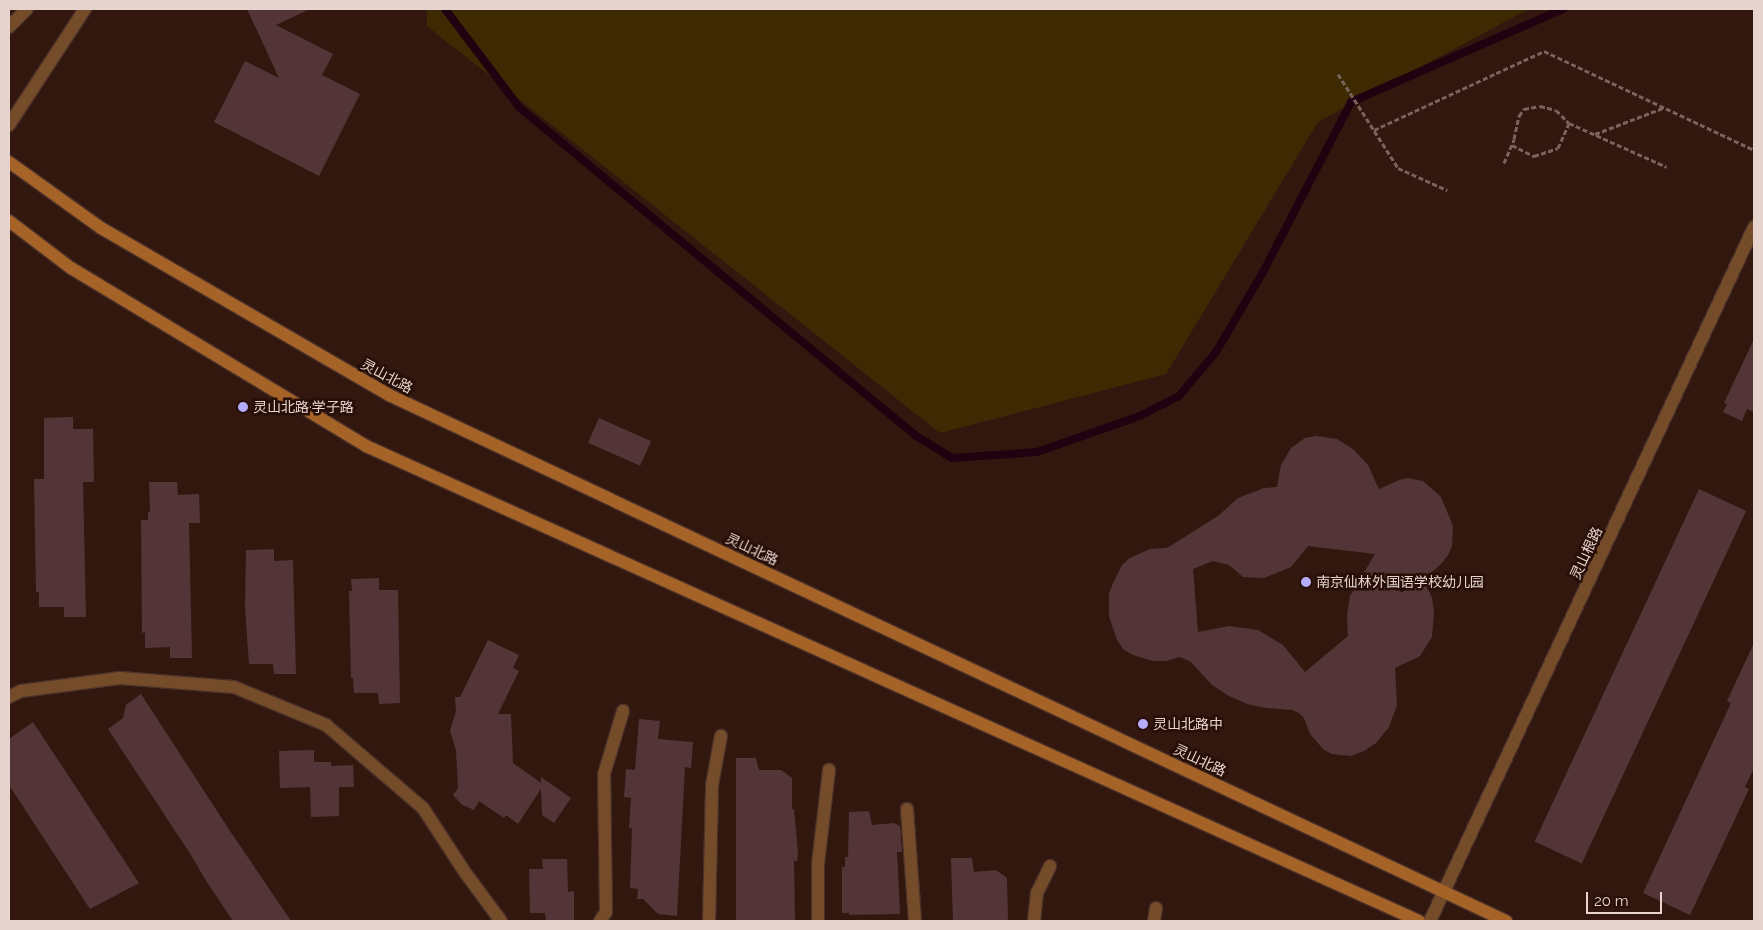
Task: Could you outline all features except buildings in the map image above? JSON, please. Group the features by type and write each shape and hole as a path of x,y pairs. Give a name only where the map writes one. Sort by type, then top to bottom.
{"main road":[{"name":"灵山北路","path":"9,162 101,228 389,396 1506,921"},
{"path":"9,221 71,268 366,446 1419,921"}],"street":[{"path":"9,27 27,9"},
{"path":"9,125 85,9"},
{"name":"灵山根路","path":"1430,921 1446,892 1754,227"},
{"path":"9,697 21,691 120,678 234,687 326,725 423,808 464,872 501,921"},
{"path":"600,921 606,912 604,774 623,711"},
{"path":"709,921 712,785 721,736"},
{"path":"818,921 818,864 829,770"},
{"path":"907,809 916,921"},
{"path":"1034,921 1037,893 1050,866"},
{"path":"1154,921 1156,908"}],"path":[{"path":"1374,130 1544,52 1754,150"},
{"path":"1338,74 1398,168 1447,190"},
{"path":"1504,163 1512,145 1519,116 1524,109 1540,106 1548,107 1563,116 1569,123 1666,167"},
{"path":"1595,134 1664,108"},
{"path":"1512,145 1534,156 1558,148 1569,123"}],"shaded area":[{"path":"427,9 1529,9 1318,122 1166,374 940,433 427,26"}],"waterway":[{"path":"445,9 520,108 915,435 952,458 1037,452 1140,416 1179,396 1216,352 1262,274 1351,102 1563,9"}],"place":[{"name":"灵山北路·学子路","path":"243,407"},
{"name":"南京仙林外国语学校幼儿园","path":"1306,582"},
{"name":"灵山北路中","path":"1143,724"}]}
